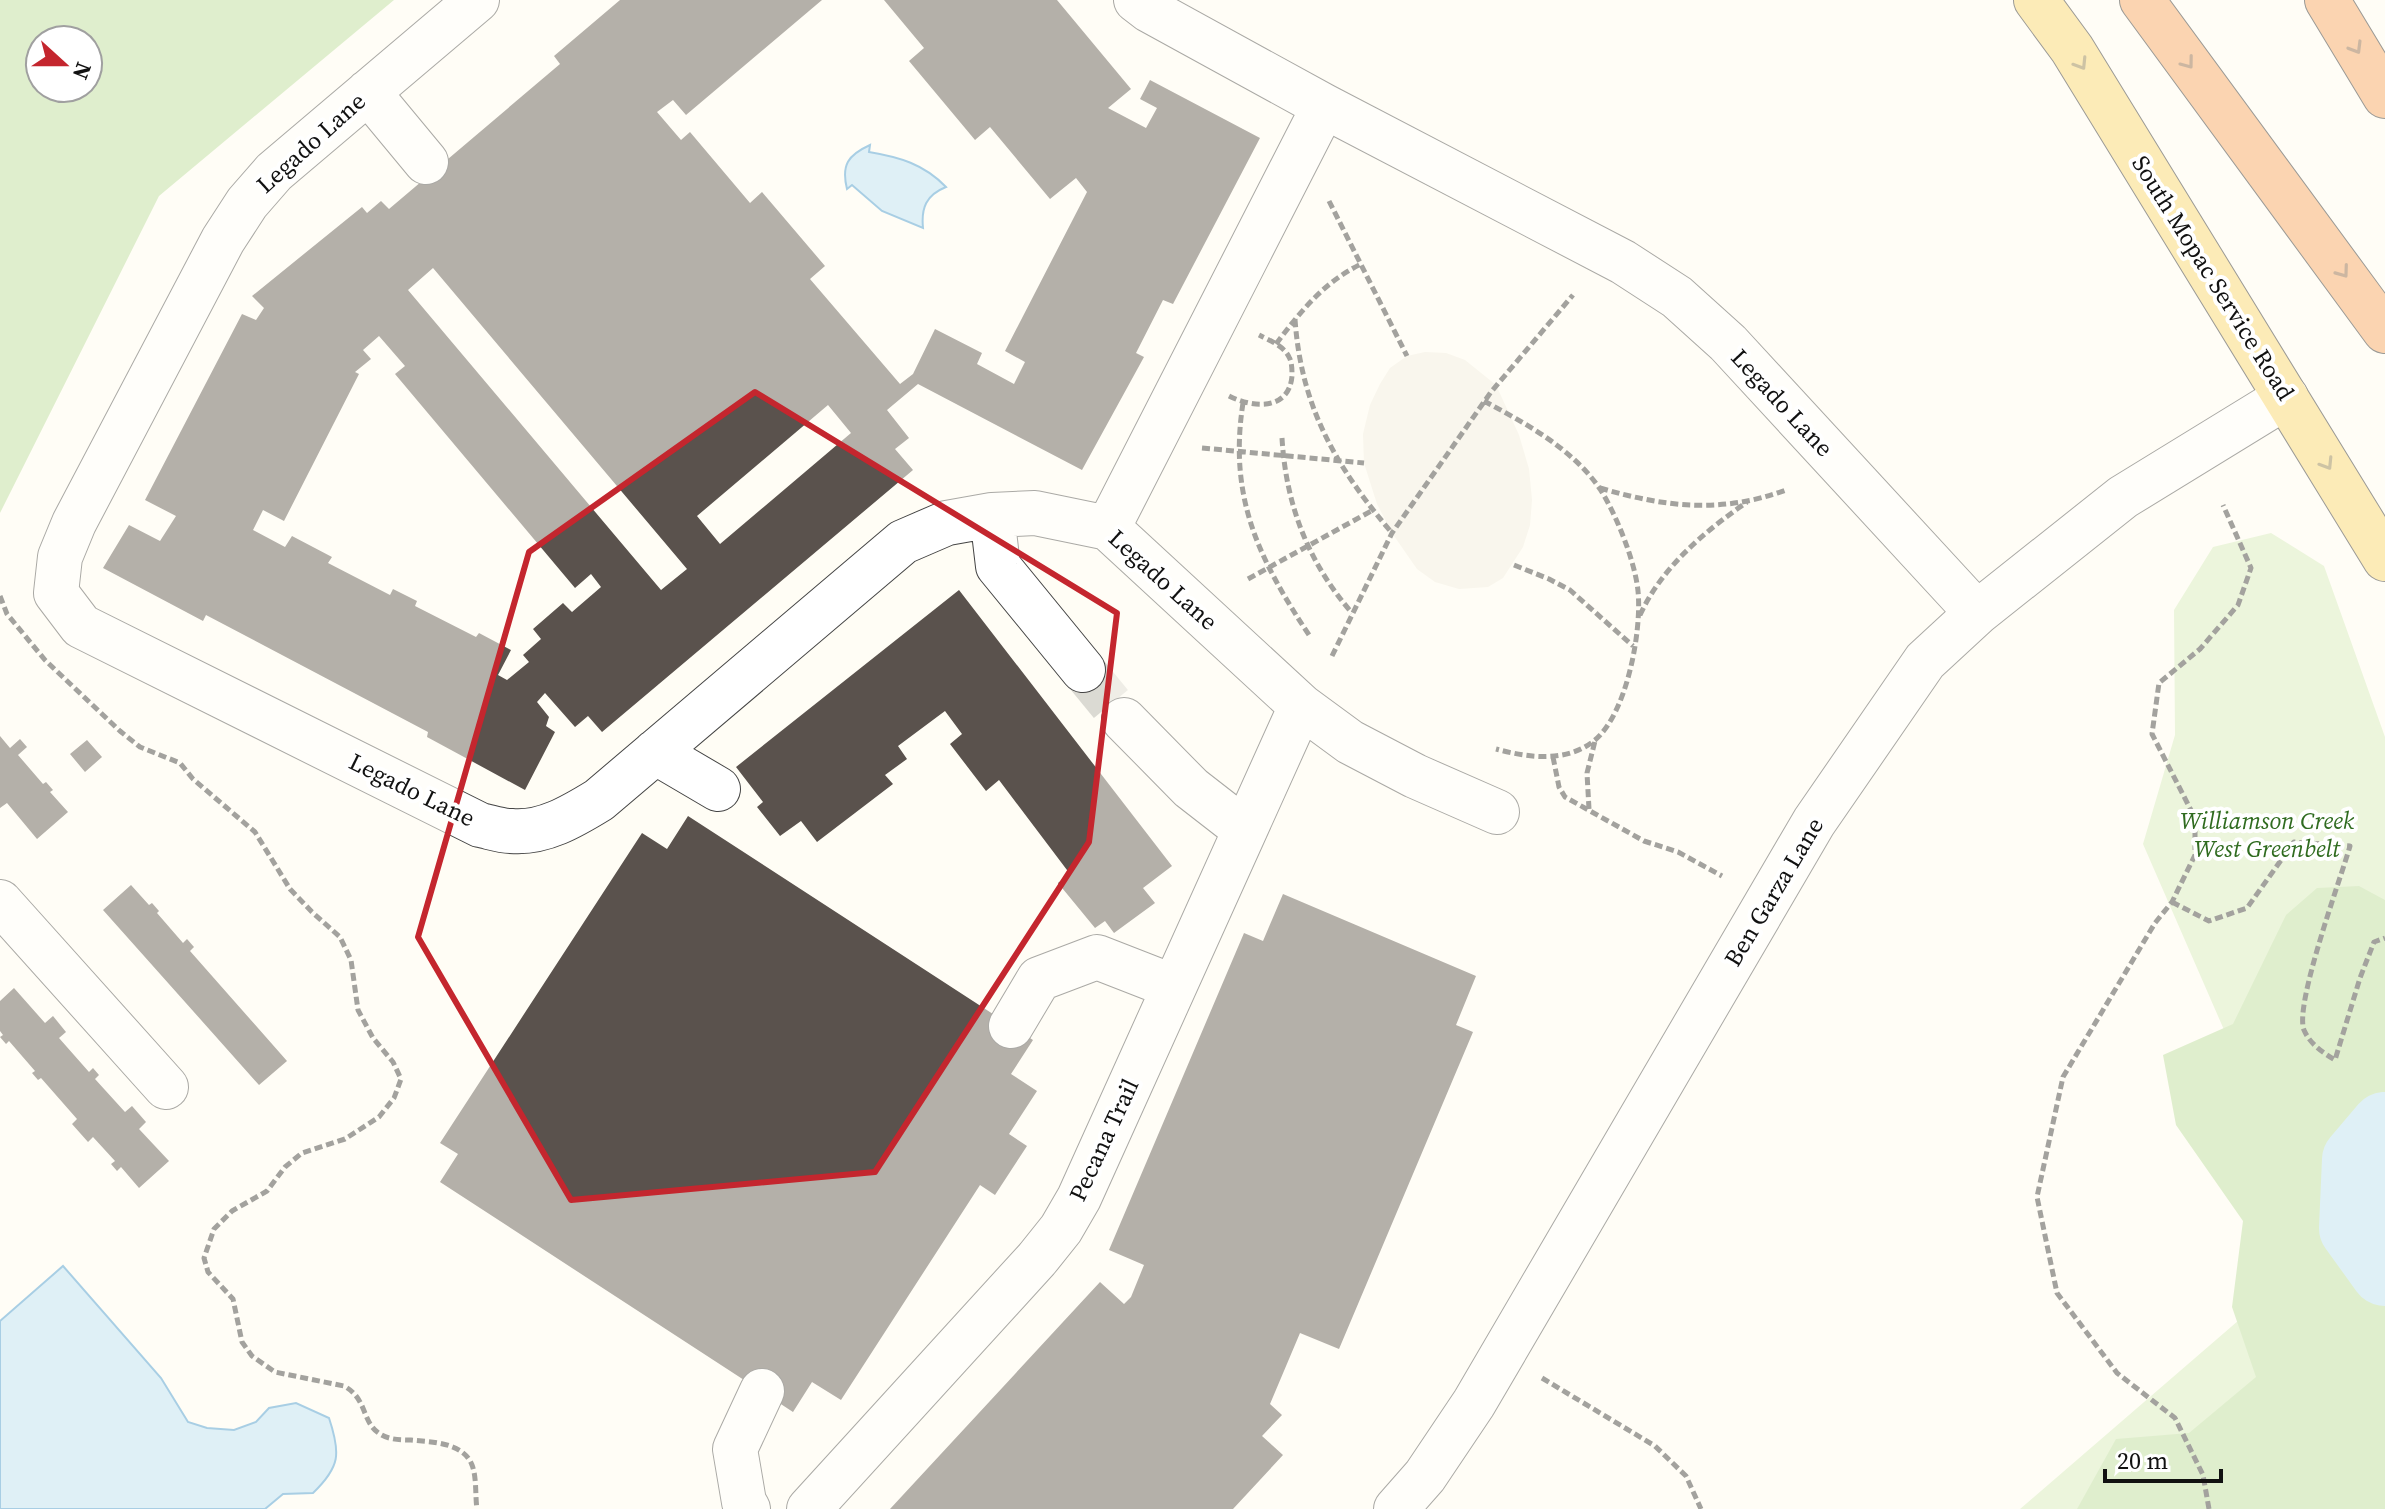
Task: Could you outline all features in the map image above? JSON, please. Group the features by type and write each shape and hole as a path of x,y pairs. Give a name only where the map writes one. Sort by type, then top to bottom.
{"highway":[{"path":"2142,0 2385,331"},
{"path":"2327,0 2385,96"}],"main road":[{"name":"South Mopac Service Road","path":"2036,0 2072,49 2385,559"}],"street":[{"name":"Legado Lane","path":"477,0 274,172 247,203 223,240 74,523 60,557 56,593 81,626 480,825 512,832 543,827 572,817 599,800 903,542 947,523 992,515 1035,513 1108,528 1301,706 1350,742 1415,776 1497,812"},
{"name":"Legado Lane","path":"1136,0 1324,106 1623,262 1677,297 1728,343 1977,613"},
{"path":"368,92 426,162"},
{"path":"1108,528 1324,106"},
{"name":"Ben Garza Lane","path":"1396,1509 1425,1476 1474,1403 1814,822 1925,661 1977,613 2123,497 2286,397"},
{"path":"992,515 998,566 1083,670"},
{"name":"Pecana Trail","path":"809,1509 1061,1229 1079,1198 1301,706"},
{"path":"1124,720 1191,788 1245,830"},
{"path":"655,752 718,789"},
{"path":"0,902 166,1087"},
{"path":"1011,1026 1039,979 1097,957 1174,987"},
{"path":"748,1509 744,1502 735,1449 762,1391"}],"path":[{"path":"1329,201 1407,356"},
{"path":"1276,344 1321,290 1361,264"},
{"path":"1332,656 1392,533 1484,401 1573,295"},
{"path":"1295,319 1309,402 1340,461 1392,533"},
{"path":"1229,396 1258,406 1272,405 1285,396 1291,383 1289,357 1276,344 1259,335"},
{"path":"1484,401 1537,431 1599,487 1616,520 1638,590 1638,620 1630,669 1615,714 1595,740 1553,757 1520,755 1496,749"},
{"path":"1243,403 1239,431 1248,518 1268,568 1311,638"},
{"path":"1282,438 1287,488 1307,546 1319,571 1352,613"},
{"path":"1202,448 1364,463"},
{"path":"1599,487 1690,507 1748,502 1786,490"},
{"path":"1638,620 1650,594 1690,547 1748,502"},
{"path":"2209,1509 2203,1475 2175,1418 2117,1373 2057,1293 2037,1197 2063,1077 2155,923 2172,902 2195,855 2195,818 2152,734 2159,683 2200,649 2238,605 2251,568 2223,505"},
{"path":"1248,579 1373,510"},
{"path":"1514,565 1570,590 1633,647"},
{"path":"0,596 7,614 45,660 120,731 140,747 180,763 193,779 255,832 290,889 340,937 351,960 358,1010 401,1079 394,1098 379,1117 345,1139 302,1153 285,1167 267,1191 232,1211 214,1229 204,1258 208,1272 233,1299 242,1342 252,1356 275,1372 344,1386 354,1391 360,1398 368,1422 380,1434 449,1446 464,1455 472,1465 477,1509"},
{"path":"1589,810 1587,773 1595,740"},
{"path":"1553,757 1559,787 1565,797 1644,841 1678,852 1722,876"},
{"path":"2172,902 2209,921 2247,908 2294,842 2350,846 2304,1000 2303,1029 2317,1049 2335,1060 2374,942 2385,938"},
{"path":"1542,1378 1655,1446 1686,1476 1701,1509"}],"highlighted area":[{"path":"755,392 1117,613 1089,842 875,1172 571,1200 418,937 529,552"}],"green space":[{"path":"0,0 394,0 159,196 0,513"},
{"name":"Williamson Creek West Greenbelt","path":"2271,533 2324,566 2385,737 2385,1509 2020,1509 2320,1250 2143,844 2175,735 2174,610 2213,547"},
{"path":"2359,886 2385,900 2385,1509 2077,1509 2116,1439 2189,1433 2256,1377 2232,1307 2243,1221 2176,1125 2163,1055 2233,1024 2286,915 2317,888"}],"shaded area":[{"path":"1425,352 1446,353 1465,360 1496,385 1519,435 1529,469 1532,500 1530,525 1523,547 1503,578 1488,587 1459,589 1435,582 1417,569 1392,533 1377,504 1364,463 1363,434 1370,405 1380,384 1390,368 1407,356"}],"water":[{"path":"870,145 869,152 910,163 946,187 926,203 923,228 882,211 852,185 847,189 845,173 848,162"},
{"path":"63,1266 161,1378 188,1422 207,1428 234,1430 256,1422 269,1408 296,1403 329,1418 336,1459 322,1484 313,1493 283,1494 265,1509 0,1509 0,1321"}],"building":[{"path":"620,0 822,0 686,115 673,100 657,112 681,140 690,132 750,203 762,192 825,266 810,279 900,384 913,374 935,329 982,353 977,364 1014,384 1025,362 1005,351 1087,192 1076,178 1050,199 990,127 975,140 909,61 924,48 884,0 1057,0 1131,89 1108,108 1146,128 1157,108 1140,99 1150,80 1260,138 1173,304 1163,300 1136,353 1144,357 1082,470 918,384 887,410 909,438 895,449 913,470 602,732 588,716 575,727 545,693 537,702 549,717 546,726 555,732 525,790 427,737 428,732 206,615 203,621 103,568 129,525 160,541 176,516 145,500 242,314 256,320 264,308 252,296 362,207 367,213 381,201 389,209 560,64 554,56","holes":["433,268 687,569 661,590 408,290","379,336 405,366 395,374 575,588 591,574 601,587 572,612 563,603 533,629 541,639 523,655 529,662 507,680 498,675 511,650 479,633 476,637 415,606 417,601 393,589 390,595 328,563 332,557 292,536 285,547 253,530 263,510 284,521 359,374 355,372 371,359 363,350","828,405 851,433 720,544 697,516"]},
{"path":"959,590 1172,866 1143,888 1155,903 1114,933 1105,921 1095,928 1058,883 1070,874 999,780 986,791 950,744 962,734 945,711 898,746 907,759 885,775 893,784 817,842 801,821 780,836 757,807 763,802 736,767"},
{"path":"0,736 10,748 20,739 27,747 18,755 43,784 46,782 53,790 50,792 68,812 37,839 7,803 0,808"},
{"path":"87,740 102,757 85,772 70,754"},
{"path":"688,816 1033,1040 1011,1074 1037,1091 1009,1134 1027,1146 995,1195 980,1185 841,1400 812,1382 793,1412 440,1182 458,1154 440,1143 642,833 667,849"},
{"path":"131,885 149,905 152,903 183,943 187,939 194,947 190,951 287,1061 259,1085 103,910"},
{"path":"1283,894 1476,976 1456,1025 1473,1032 1339,1349 1300,1333 1270,1404 1282,1415 1262,1436 1283,1455 1233,1509 890,1509 1100,1282 1124,1304 1131,1297 1144,1265 1109,1250 1244,933 1263,941"},
{"path":"14,988 45,1023 53,1016 66,1032 59,1038 89,1072 93,1068 99,1075 95,1079 125,1112 132,1106 146,1122 139,1129 169,1161 139,1188 121,1167 117,1171 111,1164 115,1161 93,1137 88,1142 72,1124 77,1119 41,1078 38,1080 32,1073 35,1071 9,1041 6,1044 0,1037 3,1035 0,1031 0,1001"}],"waterway":[{"path":"2385,1127 2357,1160 2354,1228 2385,1271"}],"tunnel":[{"path":"1083,670 1124,720"}]}
